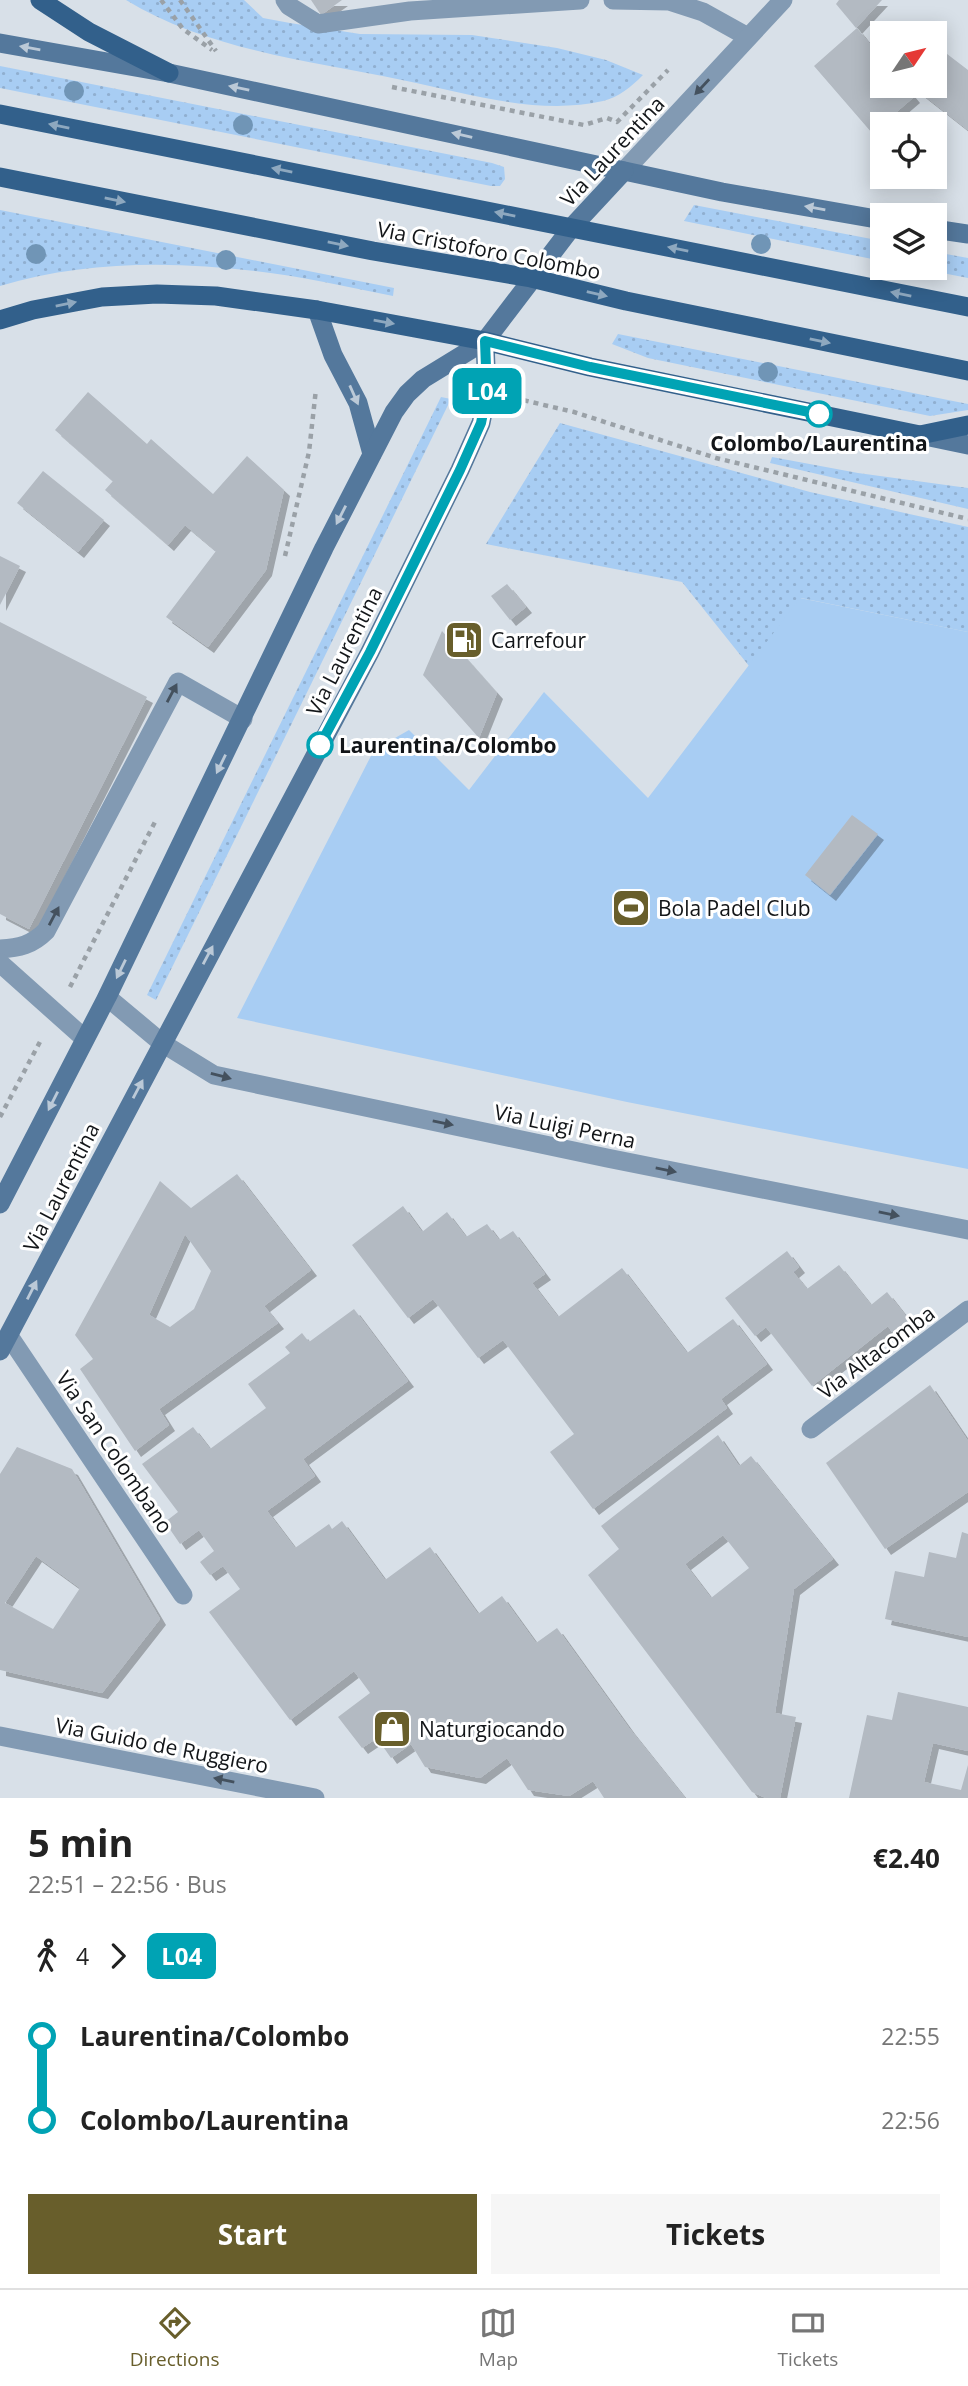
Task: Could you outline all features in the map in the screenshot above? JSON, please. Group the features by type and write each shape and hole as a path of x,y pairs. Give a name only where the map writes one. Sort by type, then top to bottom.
{"main road":[{"path":"40,0 89,32 169,73"},
{"path":"0,43 169,73 722,192 870,218"},
{"name":"Via Cristoforo Colombo","path":"0,114 968,307"},
{"name":"Via Laurentina","path":"0,1204 107,997 394,412 412,388 485,341 572,227 624,171"},
{"name":"Via Cristoforo Colombo","path":"0,177 373,251 531,278 626,301 968,371"},
{"path":"947,231 968,234"},
{"path":"0,320 69,303 126,295 203,295 317,310 485,341 590,367 968,445"},
{"path":"317,310 337,362 358,403 372,454"},
{"name":"Via Laurentina","path":"4,1343 370,652 460,470 481,423 487,393 485,341"},
{"path":"920,435 968,425"}],"street":[{"path":"285,0 289,6 318,23 406,5 580,0"},
{"path":"613,0 669,0 703,12 748,37"},
{"name":"Via Laurentina","path":"624,171 783,0"},
{"path":"0,949 27,945 46,931 178,682 243,719"},
{"path":"0,963 85,1039"},
{"path":"107,997 162,1043"},
{"name":"Via Luigi Perna","path":"162,1043 214,1075 620,1161 968,1230"},
{"name":"Via Altacomba","path":"811,1429 968,1310"},
{"name":"Via San Colombano","path":"4,1343 183,1595"},
{"name":"Via Guido de Ruggiero","path":"0,1736 315,1798"}],"path":[{"path":"161,0 183,29 218,54 180,0"},
{"path":"381,85 584,125 607,118 617,122 668,69"},
{"path":"283,565 309,452 316,386 337,362"},
{"path":"487,393 540,402 729,462 968,519"},
{"path":"0,1117 163,809"}],"shaded area":[{"path":"126,0 244,0 263,18 360,34 472,35 557,48 606,60 643,75 624,91 603,101 553,106 502,101 260,52 191,31"},
{"path":"0,66 492,163 504,167 505,179 500,186 491,186 0,88"},
{"path":"694,205 870,239 870,259 684,221"},
{"path":"0,210 394,288 393,296 272,273 159,265 127,265 63,272 0,286"},
{"path":"947,254 968,258 968,278 947,274"},
{"path":"618,334 968,404 968,410 930,416 648,358 612,344"},
{"path":"441,397 451,399 156,1000 147,995"},
{"path":"560,423 810,492 968,527 968,632 801,598 749,666 682,582 486,544"},
{"path":"772,457 858,473 968,488 968,509 770,463"},
{"name":"Bola Padel Club","path":"800,598 968,632 968,1169 627,1102 237,1018 374,750 409,730 469,790 544,692 648,798"}],"building":[{"path":"311,0 342,0 321,15"},
{"path":"839,0 882,0 856,28 836,4"},
{"path":"857,28 870,44 870,98 913,98 896,112 870,112 870,131 814,66"},
{"path":"947,54 968,70 968,130 927,98 947,98"},
{"path":"88,392 147,444 151,439 213,494 247,456 284,490 266,570 208,647 166,617 216,551 185,525 168,545 105,490 113,481 55,430"},
{"path":"43,471 104,520 78,552 17,503"},
{"path":"0,556 20,566 0,605"},
{"path":"507,584 526,607 510,620 491,596"},
{"path":"0,622 147,697 29,929 0,914"},
{"path":"442,631 497,693 479,738 423,675"},
{"path":"852,815 878,834 830,895 805,875"},
{"path":"237,1174 311,1270 264,1306 278,1323 159,1409 169,1425 135,1451 80,1369 93,1359 75,1335 160,1181 191,1208","holes":["185,1234 211,1271 194,1309 170,1327 149,1315"]},
{"path":"403,1206 422,1232 447,1212 466,1237 487,1224 499,1240 513,1231 545,1274 532,1283 558,1317 622,1268 687,1353 733,1319 767,1364 721,1399 727,1408 593,1509 550,1452 574,1434 503,1340 478,1358 433,1299 408,1318 352,1245"},
{"path":"787,1251 799,1267 793,1272 807,1289 839,1265 871,1305 887,1292 909,1320 892,1332 888,1326 812,1386 766,1327 755,1336 725,1298"},
{"path":"354,1309 408,1381 303,1459 315,1476 267,1511 295,1548 329,1524 332,1529 342,1521 385,1580 430,1547 478,1614 502,1596 536,1643 557,1628 629,1728 685,1798 604,1798 593,1781 569,1796 528,1790 507,1758 480,1778 425,1767 411,1744 391,1758 377,1738 362,1748 338,1717 370,1693 354,1671 290,1720 209,1612 240,1589 223,1566 210,1575 200,1562 214,1551 199,1530 180,1544 165,1522 178,1512 142,1464 193,1427 210,1449 266,1408 248,1384 290,1353 285,1347 302,1333 309,1342"},
{"path":"930,1385 968,1441 968,1492 885,1549 826,1463"},
{"path":"718,1435 739,1466 751,1456 833,1559 794,1589 775,1713 796,1717 780,1798 766,1798 752,1792 588,1575 619,1549 601,1526","holes":["723,1535 749,1568 711,1598 685,1564"]},
{"path":"17,1447 72,1469 160,1619 102,1693 0,1670 0,1474","holes":["36,1556 80,1588 53,1629 5,1603"]},
{"path":"962,1532 968,1534 968,1637 885,1619 895,1571 924,1577 929,1552 956,1558"},
{"path":"898,1692 968,1707 968,1751 933,1743 924,1782 961,1790 968,1765 968,1798 849,1798 867,1715 892,1720"}],"bus line":[{"name":"L04","path":"320,745 370,652 481,423 487,393 485,341 590,367 819,414"}],"place":[{"name":"Colombo/Laurentina","path":"819,414"},
{"name":"Carrefour","path":"464,640"},
{"name":"Laurentina/Colombo","path":"320,745"},
{"name":"Bola Padel Club","path":"631,908"},
{"name":"Naturgiocando","path":"392,1729"}]}
